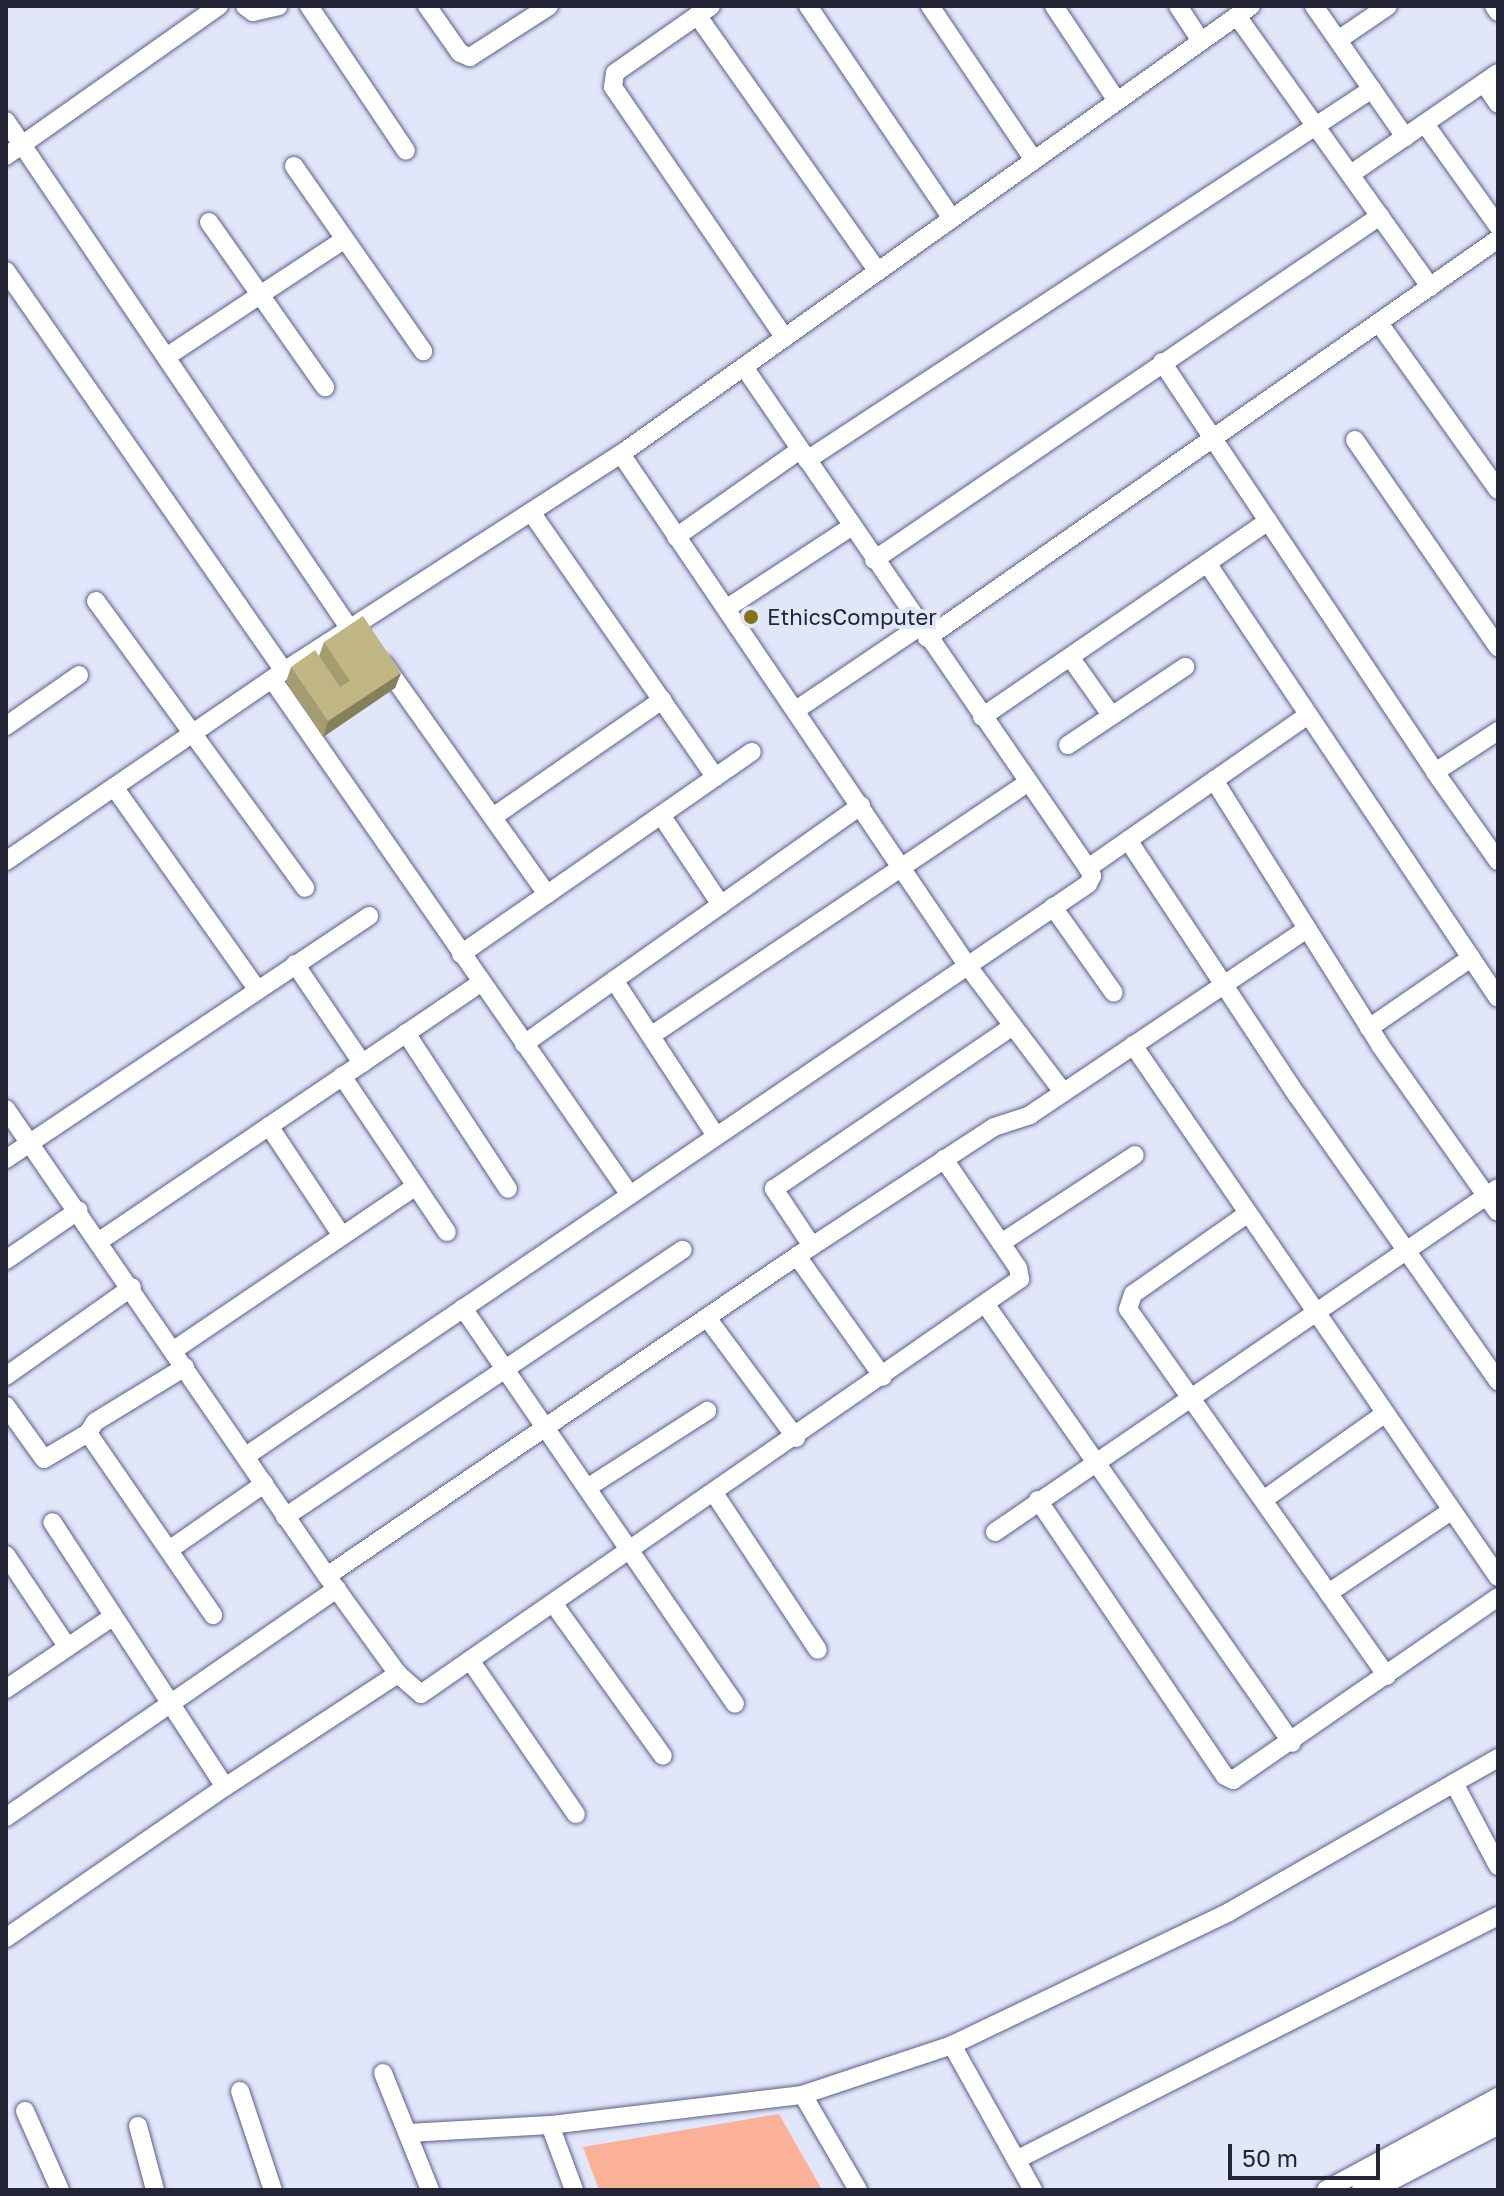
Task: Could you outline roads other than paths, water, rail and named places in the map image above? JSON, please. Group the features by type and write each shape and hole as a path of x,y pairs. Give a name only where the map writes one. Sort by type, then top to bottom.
{"main road":[{"path":"1382,2186 1498,2121"}],"street":[{"path":"6,156 219,6"},
{"path":"245,6 253,12 278,6"},
{"path":"309,6 406,151"},
{"path":"427,6 460,53 470,57 549,6"},
{"path":"808,6 952,219"},
{"path":"930,6 1034,160"},
{"path":"1054,6 1117,101"},
{"path":"1178,6 1201,41"},
{"path":"1314,6 1405,137"},
{"path":"1338,40 1388,6"},
{"path":"1494,6 1498,12"},
{"path":"785,338 613,87 615,73 704,11 878,272"},
{"path":"6,861 278,675 362,636 531,512 621,454 1244,11 1317,124 1430,287"},
{"path":"1351,174 1491,78 1498,104"},
{"path":"676,537 1372,89"},
{"path":"6,121 166,357 547,894"},
{"path":"1425,124 1498,226"},
{"path":"294,166 423,351"},
{"path":"874,560 1380,216"},
{"path":"209,222 325,387"},
{"path":"166,357 345,239"},
{"path":"796,710 923,632 1214,440 1498,239"},
{"path":"6,271 461,954 630,1195"},
{"path":"1379,323 1498,490"},
{"path":"1162,362 1435,772 1498,861"},
{"path":"246,1456 1091,881 1088,868 923,632 744,367"},
{"path":"1355,440 1498,647"},
{"path":"621,454 967,965 1063,1092"},
{"path":"531,512 715,777"},
{"path":"982,717 1268,521"},
{"path":"727,608 851,527"},
{"path":"1207,563 1498,998"},
{"path":"96,601 305,888"},
{"path":"1070,657 1112,716"},
{"path":"1068,745 1185,667"},
{"path":"6,726 79,675"},
{"path":"493,817 662,700"},
{"path":"1088,868 1308,715"},
{"path":"1435,772 1498,731"},
{"path":"461,954 752,752"},
{"path":"1214,780 1369,1028 1492,1192 1498,1212"},
{"path":"652,1035 1028,782"},
{"path":"114,787 257,989"},
{"path":"524,1044 861,805"},
{"path":"661,815 721,905"},
{"path":"1128,840 1223,984 1498,1381"},
{"path":"1053,907 1114,993"},
{"path":"6,1159 369,916"},
{"path":"6,1817 169,1705 332,1583 547,1429 804,1251 944,1159 1063,1092 1307,929"},
{"path":"1369,1028 1471,958"},
{"path":"295,964 362,1063"},
{"path":"614,980 716,1136"},
{"path":"101,1240 481,983"},
{"path":"883,1377 804,1251 774,1189 1013,1026"},
{"path":"406,1033 508,1189"},
{"path":"1133,1045 1498,1577"},
{"path":"342,1076 447,1232"},
{"path":"6,1109 101,1240 285,1517 398,1674 421,1694 796,1438 1020,1279 1001,1243 944,1159"},
{"path":"269,1126 342,1236"},
{"path":"1001,1243 1135,1155"},
{"path":"174,1350 416,1186"},
{"path":"995,1532 1492,1192"},
{"path":"6,1260 79,1210"},
{"path":"1247,1214 1126,1304 1266,1498 1387,1676"},
{"path":"285,1517 683,1250"},
{"path":"6,1376 132,1287"},
{"path":"986,1305 1292,1743"},
{"path":"463,1308 735,1704"},
{"path":"708,1319 796,1438"},
{"path":"6,1406 44,1459 88,1433 95,1422 185,1367"},
{"path":"587,1488 707,1411"},
{"path":"1266,1498 1384,1414"},
{"path":"88,1433 213,1615"},
{"path":"169,1550 264,1484"},
{"path":"714,1493 818,1650"},
{"path":"1038,1500 1225,1776 1240,1778 1498,1597"},
{"path":"1330,1592 1451,1511"},
{"path":"52,1522 111,1618 225,1787"},
{"path":"6,1555 67,1646"},
{"path":"553,1603 663,1756"},
{"path":"6,1689 111,1618"},
{"path":"470,1660 576,1814"},
{"path":"6,1938 225,1787 398,1674"},
{"path":"408,2133 550,2125 803,2095 952,2045 1229,1912 1498,1758"},
{"path":"1454,1783 1498,1866"},
{"path":"1016,2160 1498,1916"},
{"path":"952,2045 1033,2190"},
{"path":"383,2073 430,2190"},
{"path":"240,2091 273,2190"},
{"path":"803,2095 858,2190"},
{"path":"1326,2190 1498,2097"},
{"path":"25,2111 60,2190"},
{"path":"550,2125 574,2190"},
{"path":"138,2126 155,2190"}],"place":[{"name":"EthicsComputer","path":"751,617"}]}
